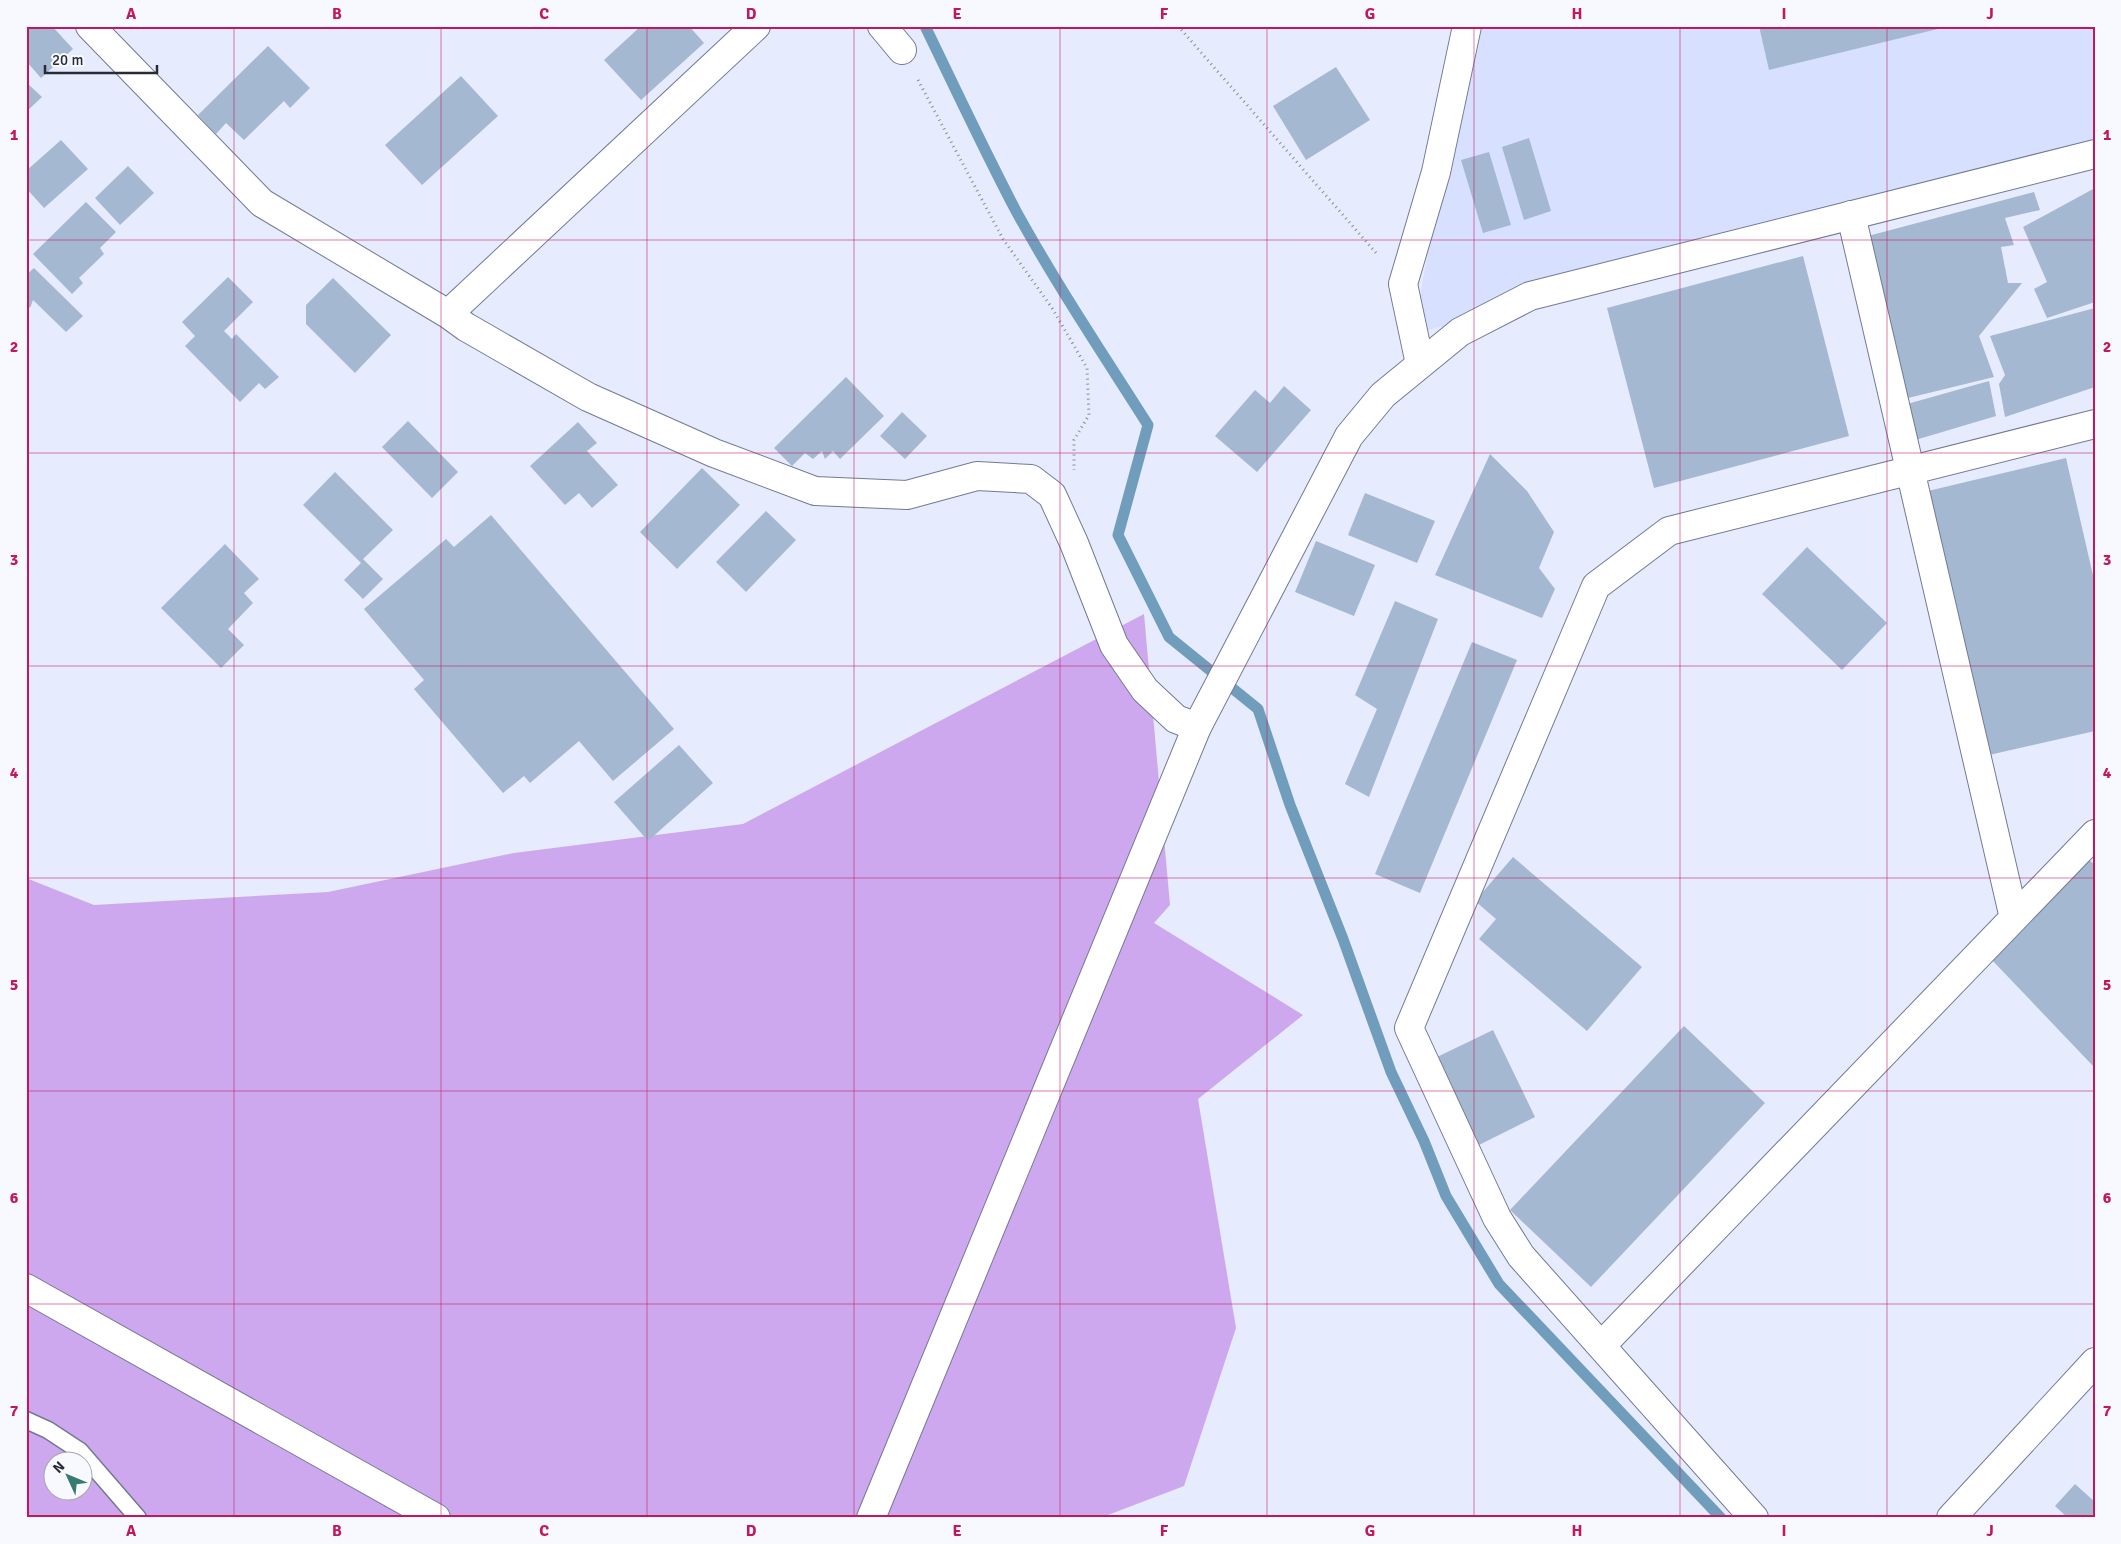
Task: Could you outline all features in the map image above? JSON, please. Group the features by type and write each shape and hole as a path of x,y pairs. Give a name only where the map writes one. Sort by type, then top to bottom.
{"street":[{"path":"90,26 262,203 448,314 466,327 588,397 714,453 815,491 907,495 977,476 1031,479 1052,495 1074,543 1114,645 1145,690 1176,719 1197,727"},
{"path":"448,314 756,26"},
{"path":"882,26 902,50"},
{"path":"1420,364 1403,284 1436,172 1467,26"},
{"path":"871,1518 1197,727 1349,436 1383,395 1460,332 1530,296 2095,154"},
{"path":"1851,215 2014,918"},
{"path":"1754,1518 1521,1256 1497,1218 1410,1028 1596,586 1669,531 2095,424"},
{"path":"1601,1346 2095,834"},
{"path":"26,1288 436,1518"},
{"path":"1951,1518 2095,1362"}],"lane":[{"path":"26,1420 48,1430 80,1451 138,1518"}],"path":[{"path":"1178,26 1403,284"},
{"path":"902,50 1002,239 1052,308 1087,368 1089,415 1074,440 1074,477"}],"shaded area":[{"path":"1470,26 2095,26 2095,152 1413,334"},
{"path":"1144,614 1170,905 1154,923 1303,1015 1198,1099 1236,1328 1184,1486 1100,1518 26,1518 26,878 94,905 328,892 514,853 743,824"}],"building":[{"path":"29,26 52,26 73,49 41,78 26,61 26,28"},
{"path":"641,26 689,26 704,43 641,100 604,60"},
{"path":"1759,26 1946,26 1946,27 1769,70"},
{"path":"268,46 310,88 290,108 284,101 244,140 226,123 216,134 198,115"},
{"path":"1336,67 1370,120 1306,160 1273,106"},
{"path":"461,76 498,116 422,185 385,145"},
{"path":"26,82 42,97 26,112"},
{"path":"1529,138 1551,211 1524,220 1502,147"},
{"path":"61,140 88,169 44,208 26,188 26,171"},
{"path":"1489,152 1511,225 1483,233 1461,160"},
{"path":"128,166 154,193 120,225 95,198"},
{"path":"2095,188 2095,302 2047,318 2034,289 2047,282 2023,227"},
{"path":"2034,192 2040,210 2005,218 2014,245 2001,247 2008,283 2022,283 1979,336 1994,377 1904,399 1868,236"},
{"path":"86,202 116,232 100,248 104,254 79,278 83,283 72,294 33,254"},
{"path":"1803,256 1849,436 1654,488 1607,308"},
{"path":"34,268 83,316 66,332 33,300 30,308 26,304 26,275"},
{"path":"228,277 253,302 224,331 232,339 236,334 279,377 265,389 259,383 240,402 185,346 195,336 182,322"},
{"path":"333,278 391,335 355,373 306,324 306,305"},
{"path":"2095,308 2095,387 2005,417 1999,384 2005,375 1990,336"},
{"path":"846,377 884,416 840,459 833,451 825,459 822,451 813,459 805,453 792,466 774,448"},
{"path":"1989,381 1996,416 1912,441 1900,406"},
{"path":"1284,386 1311,410 1257,472 1215,436 1255,390 1270,403"},
{"path":"902,412 927,436 905,459 880,436"},
{"path":"408,421 458,472 432,498 382,447"},
{"path":"578,422 597,443 587,451 618,485 592,508 579,493 565,505 530,466"},
{"path":"1490,454 1527,491 1554,532 1539,568 1555,589 1542,618 1435,575"},
{"path":"2066,458 2095,584 2095,731 1989,755 1928,491"},
{"path":"702,468 740,505 677,569 640,532"},
{"path":"335,472 393,530 363,559 383,579 363,599 344,580 361,563 303,505"},
{"path":"1365,493 1435,521 1417,563 1348,535"},
{"path":"766,511 796,540 746,592 716,562"},
{"path":"491,515 674,729 613,781 579,741 530,783 524,776 503,793 414,689 424,680 364,609 446,539 454,547"},
{"path":"1316,541 1375,565 1354,616 1295,592"},
{"path":"225,544 259,579 244,593 253,603 228,629 244,645 221,668 161,608"},
{"path":"1807,547 1887,623 1842,670 1762,594"},
{"path":"1395,601 1438,619 1369,797 1345,784 1377,709 1355,695"},
{"path":"1472,642 1517,660 1420,893 1375,874"},
{"path":"679,745 713,783 648,841 614,802"},
{"path":"1513,857 1642,967 1587,1031 1479,939 1496,919 1475,901"},
{"path":"2088,859 2095,865 2094,1067 1991,959"},
{"path":"1684,1026 1765,1103 1591,1287 1510,1210"},
{"path":"1493,1030 1535,1117 1479,1145 1437,1057"},
{"path":"2075,1484 2095,1502 2095,1518 2068,1518 2055,1506"}],"waterway":[{"path":"925,26 981,142 1031,238 1063,292 1148,425 1118,535 1169,637 1258,709 1290,805 1343,939 1391,1072 1424,1141 1446,1196 1499,1284 1721,1518"}]}
